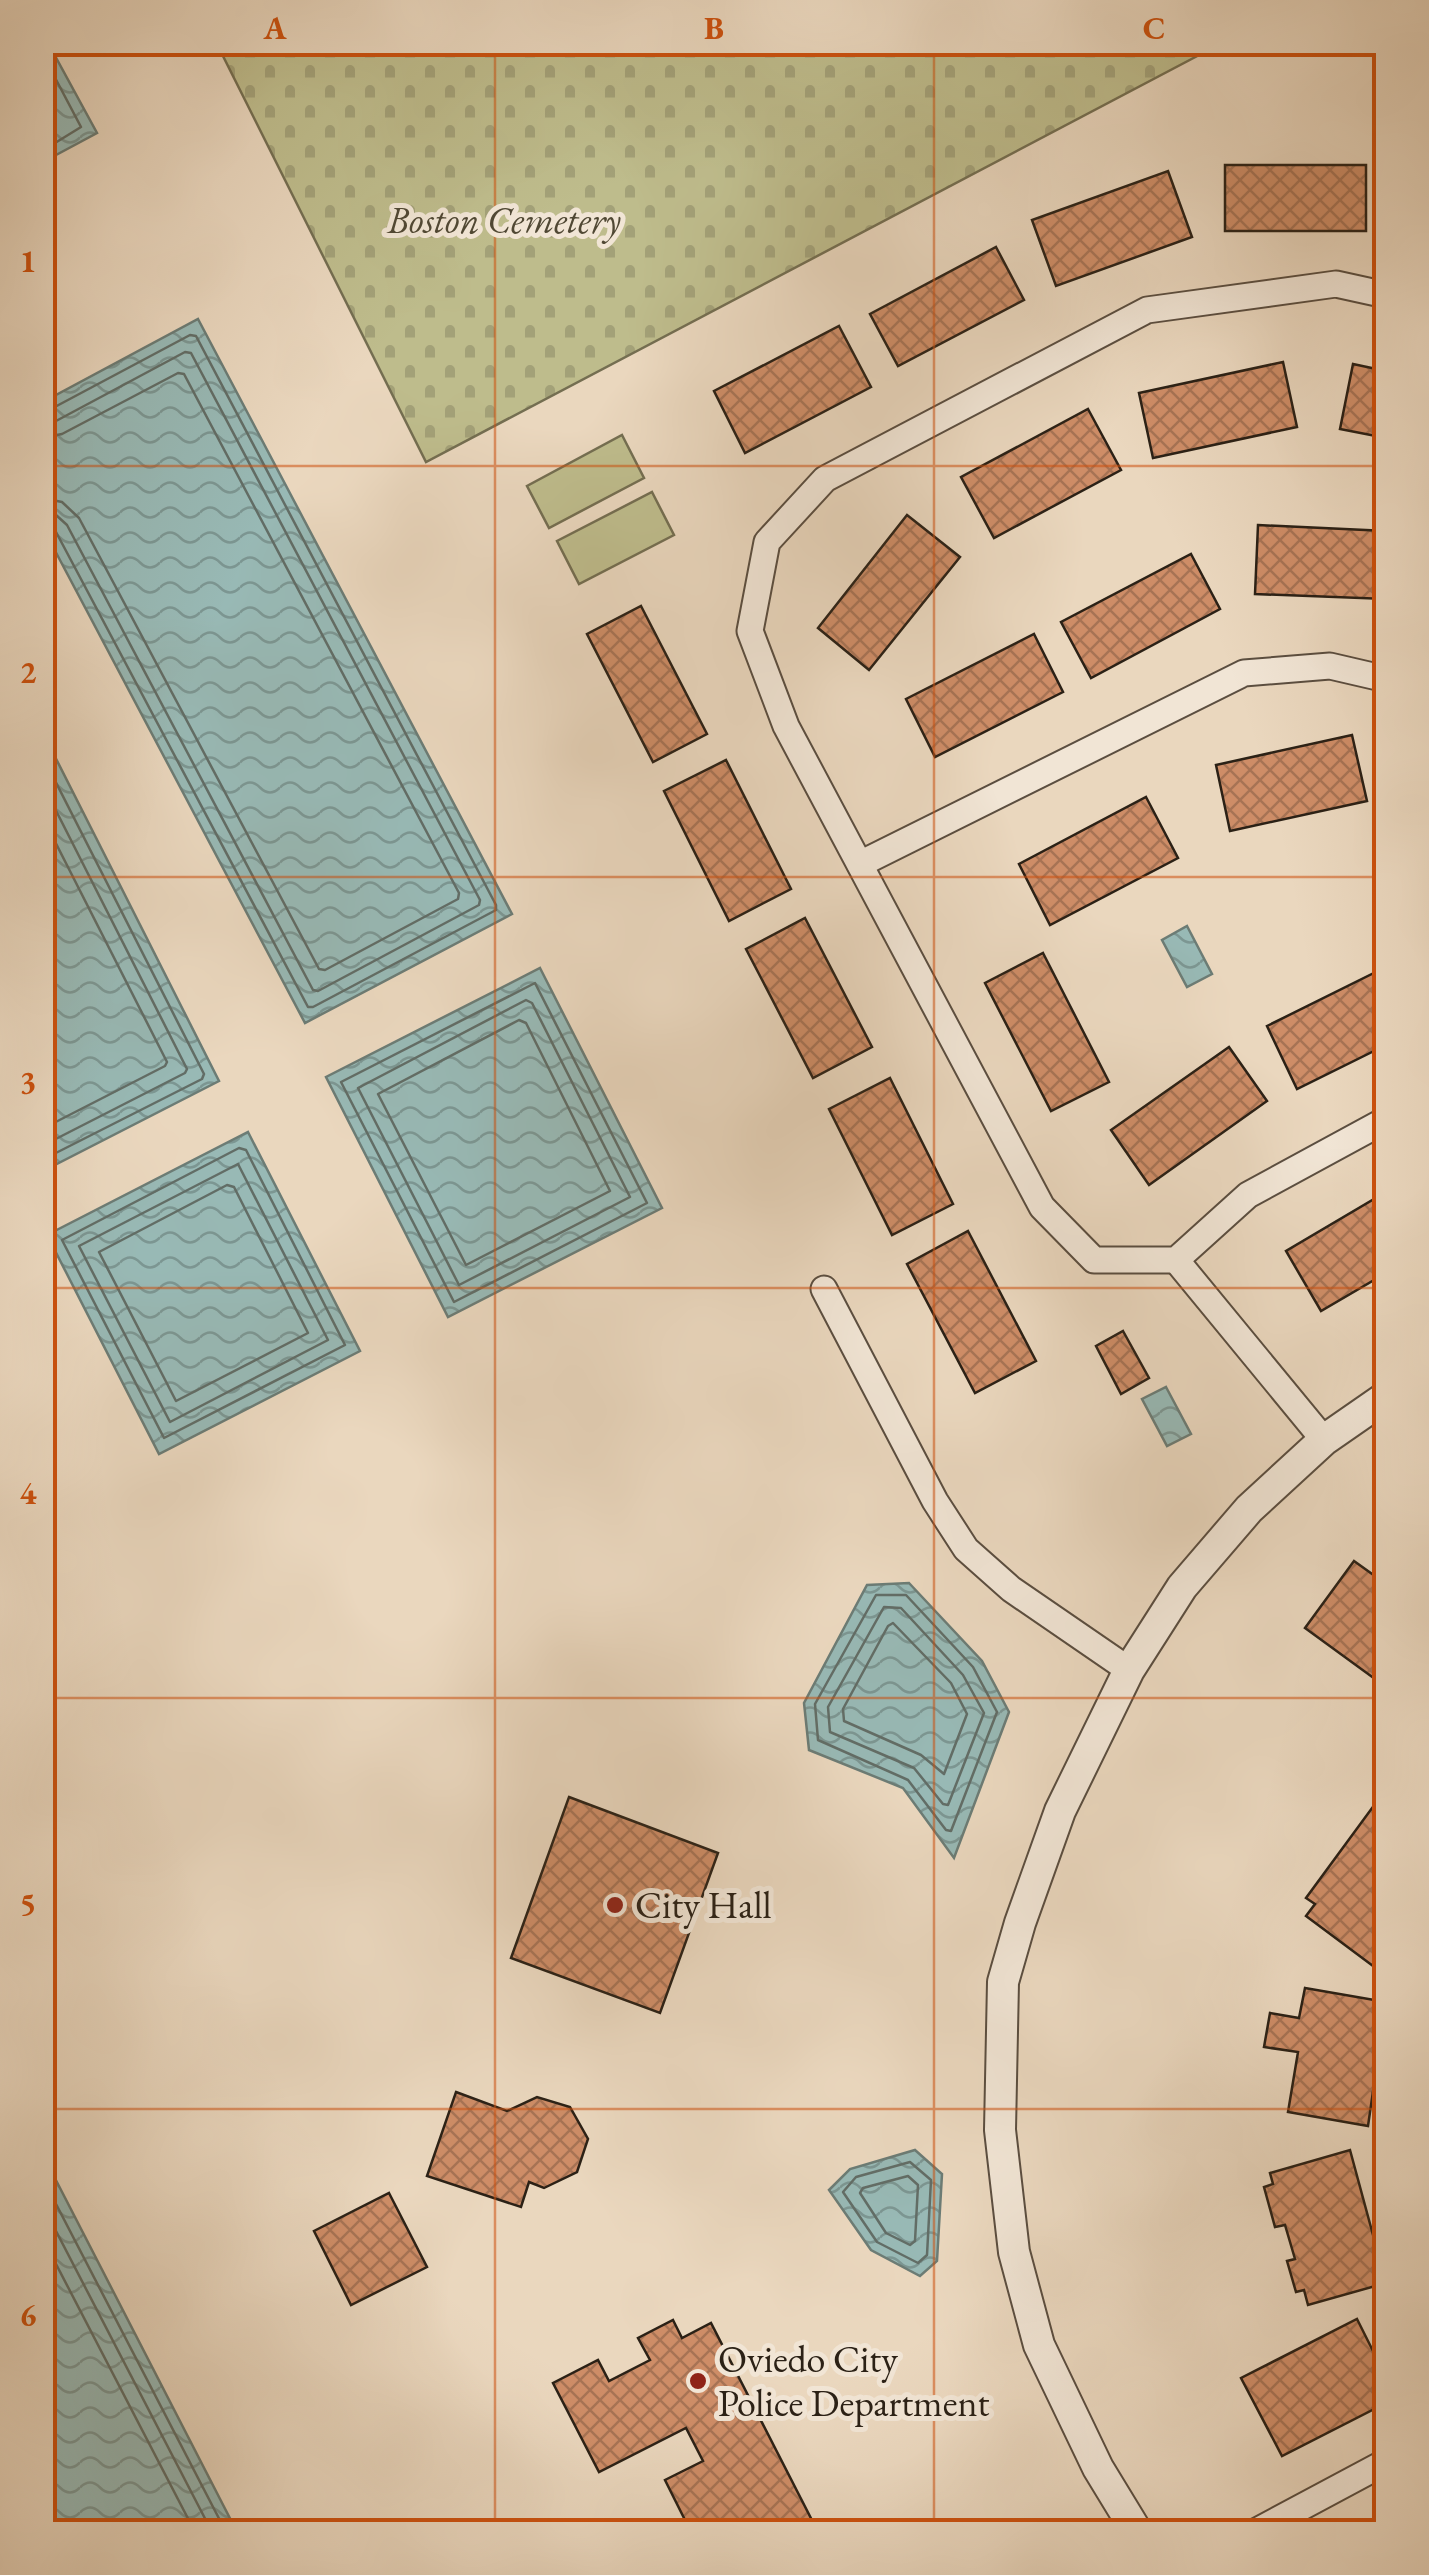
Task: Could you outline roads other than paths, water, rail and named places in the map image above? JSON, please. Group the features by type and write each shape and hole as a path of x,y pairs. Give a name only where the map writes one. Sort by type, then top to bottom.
{"street":[{"path":"1386,294 1336,284 1147,310 824,480 767,542 750,631 786,726 1042,1207 1094,1260 1176,1260 1248,1195 1386,1120"},
{"path":"860,864 1244,673 1330,666 1386,678"},
{"path":"1176,1260 1324,1440"},
{"path":"824,1289 934,1501 966,1549 1011,1588 1129,1670"},
{"path":"1137,2532 1098,2468 1039,2345 1014,2252 1000,2130 998,2066 1003,1982 1060,1811 1129,1670 1182,1587 1249,1510 1324,1440 1386,1397"},
{"path":"1255,2532 1386,2462"}],"water":[{"path":"42,43 48,43 97,133 43,162"},
{"path":"198,319 512,914 305,1023 43,528 43,402"},
{"path":"43,733 219,1081 42,1171"},
{"path":"1187,926 1212,974 1187,987 1162,940"},
{"path":"540,968 662,1208 448,1317 326,1077"},
{"path":"248,1132 360,1351 159,1454 47,1235"},
{"path":"1166,1387 1191,1434 1167,1446 1142,1399"},
{"path":"909,1583 982,1661 1009,1712 954,1858 903,1788 809,1750 804,1703 867,1585"},
{"path":"915,2150 942,2174 937,2261 920,2276 871,2250 829,2190 850,2169"},
{"path":"43,2155 237,2532 43,2532"}],"place":[{"name":"City Hall","path":"615,1905"},
{"name":"Oviedo City Police Department","path":"698,2381"}],"park label":[{"name":"Boston Cemetery","path":"504,220"}]}
